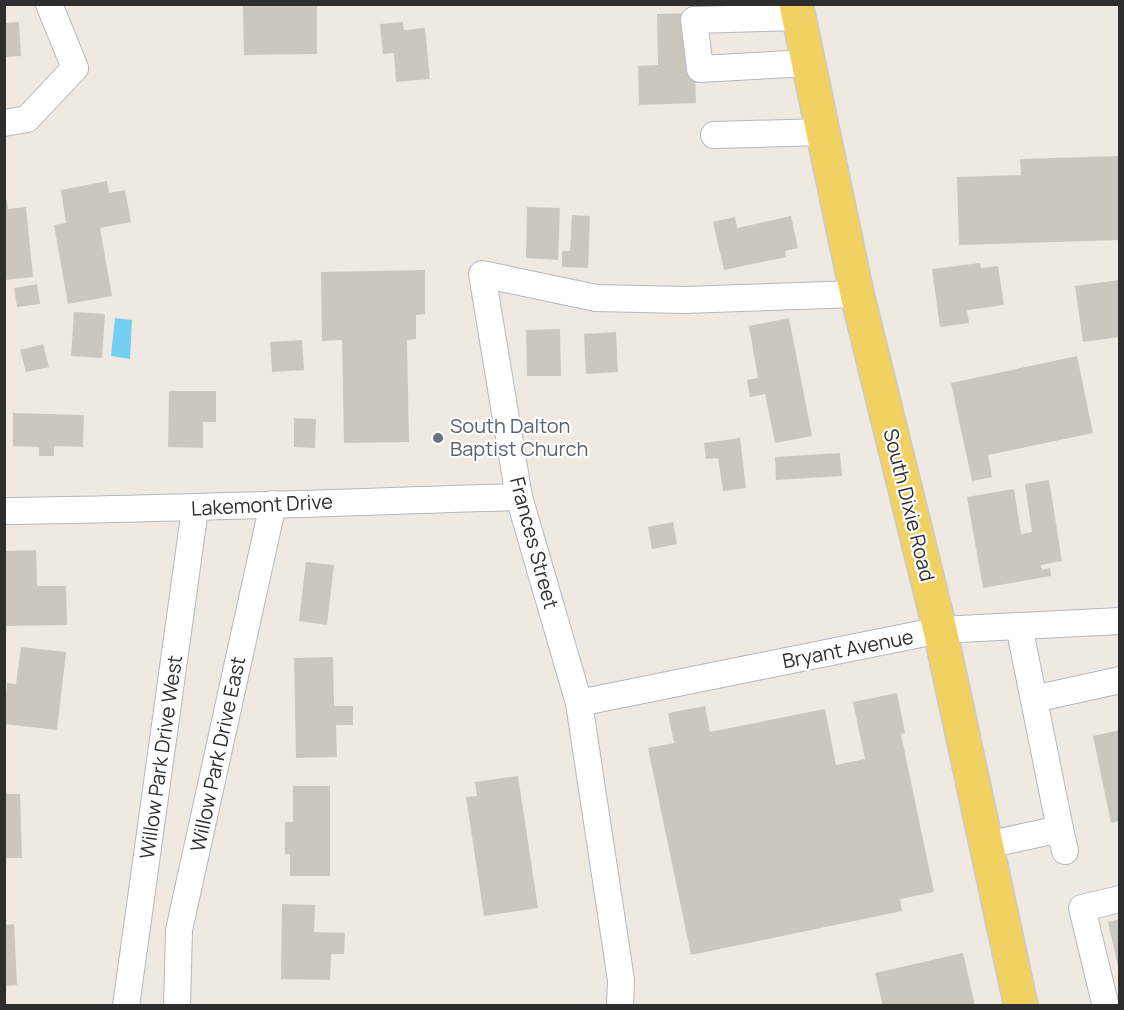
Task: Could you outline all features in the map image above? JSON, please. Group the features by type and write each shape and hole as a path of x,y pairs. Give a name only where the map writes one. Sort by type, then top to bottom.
{"main road":[{"name":"South Dixie Road","path":"798,11 857,294 940,630 1021,1005"}],"street":[{"path":"4,123 27,119 75,68 49,4"},
{"path":"798,11 694,20 700,69 809,63"},
{"path":"714,135 823,132"},
{"name":"Frances Street","path":"620,1005 621,980 579,703 519,497 482,274 596,298 684,300 857,294"},
{"name":"Lakemont Drive","path":"4,511 195,509 273,504 519,497"},
{"name":"Willow Park Drive East","path":"177,1005 179,930 273,504"},
{"name":"Willow Park Drive West","path":"126,1005 195,509"},
{"name":"Bryant Avenue","path":"579,703 940,630 1119,621"},
{"path":"987,845 1063,840 1018,626"},
{"path":"1034,699 1119,680"},
{"path":"1110,1003 1082,908 1119,899"}],"water":[{"path":"115,318 132,320 130,359 111,356"}],"building":[{"path":"243,5 317,5 317,54 244,55"},
{"path":"693,13 696,103 639,105 638,66 658,65 657,14"},
{"path":"19,22 21,56 4,57 4,23"},
{"path":"403,22 404,30 425,28 430,79 396,82 394,53 383,54 380,24"},
{"path":"1120,156 1120,240 959,245 957,177 1021,175 1020,159"},
{"path":"107,181 109,193 125,190 131,222 100,228 112,296 68,304 54,225 66,223 61,190"},
{"path":"4,200 7,200 8,209 26,207 33,277 4,280"},
{"path":"527,207 560,208 558,260 526,258"},
{"path":"572,215 590,216 588,268 562,267 562,251 570,251"},
{"path":"791,216 798,248 785,251 786,257 724,270 713,222 735,217 737,228"},
{"path":"980,263 981,268 998,266 1004,305 967,310 969,323 940,327 932,269"},
{"path":"425,270 425,314 416,315 416,339 407,340 409,442 344,443 342,340 322,341 321,272"},
{"path":"1120,280 1120,337 1083,342 1075,286"},
{"path":"37,284 40,304 17,307 14,288"},
{"path":"74,312 105,314 102,358 71,356"},
{"path":"789,318 812,436 775,443 765,394 750,397 747,380 758,378 749,326"},
{"path":"560,329 561,376 527,376 526,330"},
{"path":"616,332 618,372 586,374 584,334"},
{"path":"302,340 304,370 272,372 270,342"},
{"path":"43,344 49,367 26,372 20,350"},
{"path":"1077,356 1093,433 988,455 992,477 972,481 951,383"},
{"path":"169,391 216,391 216,422 203,422 203,448 168,447"},
{"path":"13,413 84,415 83,447 54,446 54,456 39,456 39,447 13,446"},
{"path":"294,418 316,419 315,448 294,447"},
{"path":"740,438 746,488 723,491 718,458 706,459 704,443"},
{"path":"840,453 842,476 776,480 775,457"},
{"path":"1049,480 1062,561 1041,565 1042,570 1050,568 1051,576 983,588 967,497 1014,489 1021,534 1032,532 1025,484"},
{"path":"673,522 677,544 652,549 648,527"},
{"path":"36,550 37,586 66,586 67,625 5,626 5,551"},
{"path":"306,562 334,565 327,625 299,621"},
{"path":"21,647 66,652 57,730 4,724 7,683 16,684"},
{"path":"333,657 334,706 353,706 353,725 336,725 337,757 296,758 294,658"},
{"path":"897,693 905,733 901,734 934,892 900,899 902,911 691,955 648,748 674,743 668,713 705,706 710,732 825,709 836,765 865,759 853,702"},
{"path":"1120,730 1120,821 1111,823 1093,736"},
{"path":"518,776 538,908 484,916 466,797 477,796 475,782"},
{"path":"293,786 330,786 330,876 290,876 290,854 285,854 285,822 293,822"},
{"path":"4,794 20,794 22,858 4,858"},
{"path":"282,904 315,905 314,932 345,933 344,954 331,954 330,980 281,979"},
{"path":"1120,919 1120,971 1119,971 1108,922"},
{"path":"14,924 17,985 4,986 4,925"},
{"path":"963,953 975,1006 883,1006 875,973"}],"place":[{"name":"South Dalton Baptist Church","path":"438,438"}]}
